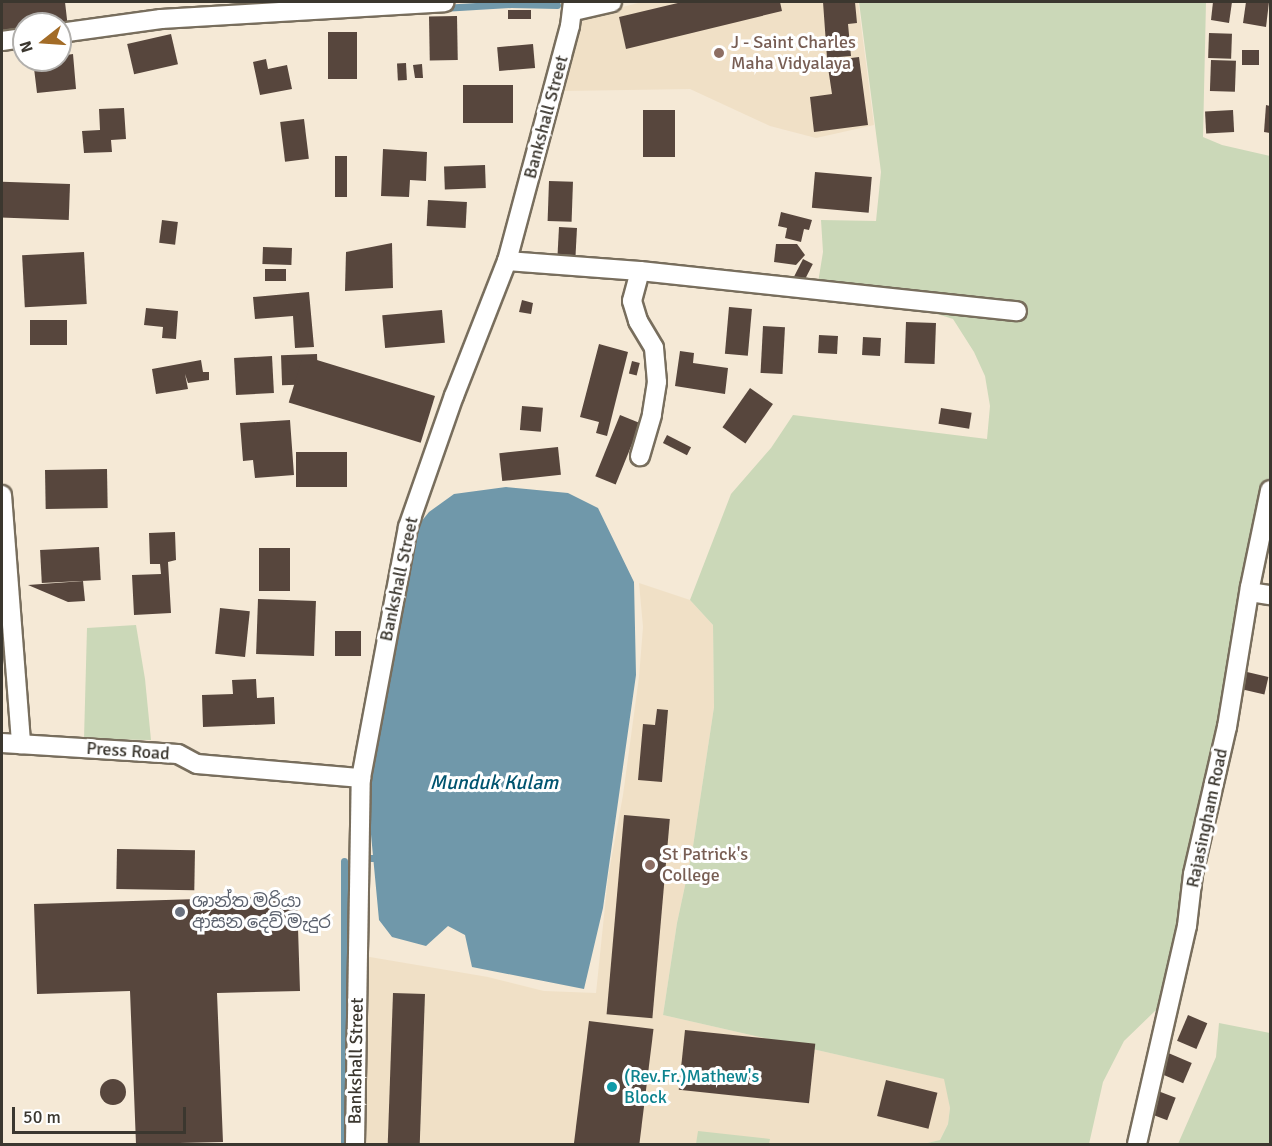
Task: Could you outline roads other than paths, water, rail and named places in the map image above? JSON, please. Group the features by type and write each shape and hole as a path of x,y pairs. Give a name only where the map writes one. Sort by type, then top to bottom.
{"street":[{"path":"72,31 161,19 444,2"},
{"path":"573,6 612,2"},
{"name":"Bankshall Street","path":"355,1144 361,778 408,527 454,396 507,261 573,6"},
{"path":"507,261 640,271 1017,311"},
{"path":"640,271 632,301 638,321 654,348 657,382 652,415 640,456"},
{"name":"Rajasingham Road","path":"1137,1144 1187,926 1193,874 1227,727 1270,490"},
{"path":"2,495 21,744"},
{"path":"1250,592 1270,595"},
{"name":"Press Road","path":"2,743 178,754 198,764 361,778"}],"water":[{"name":"Munduk Kulam","path":"506,487 568,493 598,508 634,582 636,675 603,908 584,989 472,967 465,935 448,926 426,946 392,937 379,920 366,781 416,528 429,512 454,494"}],"waterway":[{"path":"442,8 511,4 557,5"},
{"path":"344,861 344,1144"}],"place":[{"name":"J - Saint Charles Maha Vidyalaya","path":"719,53"},
{"name":"St Patrick's College","path":"650,865"},
{"name":"ශාන්ත මරියා ආසන දෙව් මැදුර","path":"180,912"},
{"name":"(Rev.Fr.)Mathew's Block","path":"612,1087"}]}
